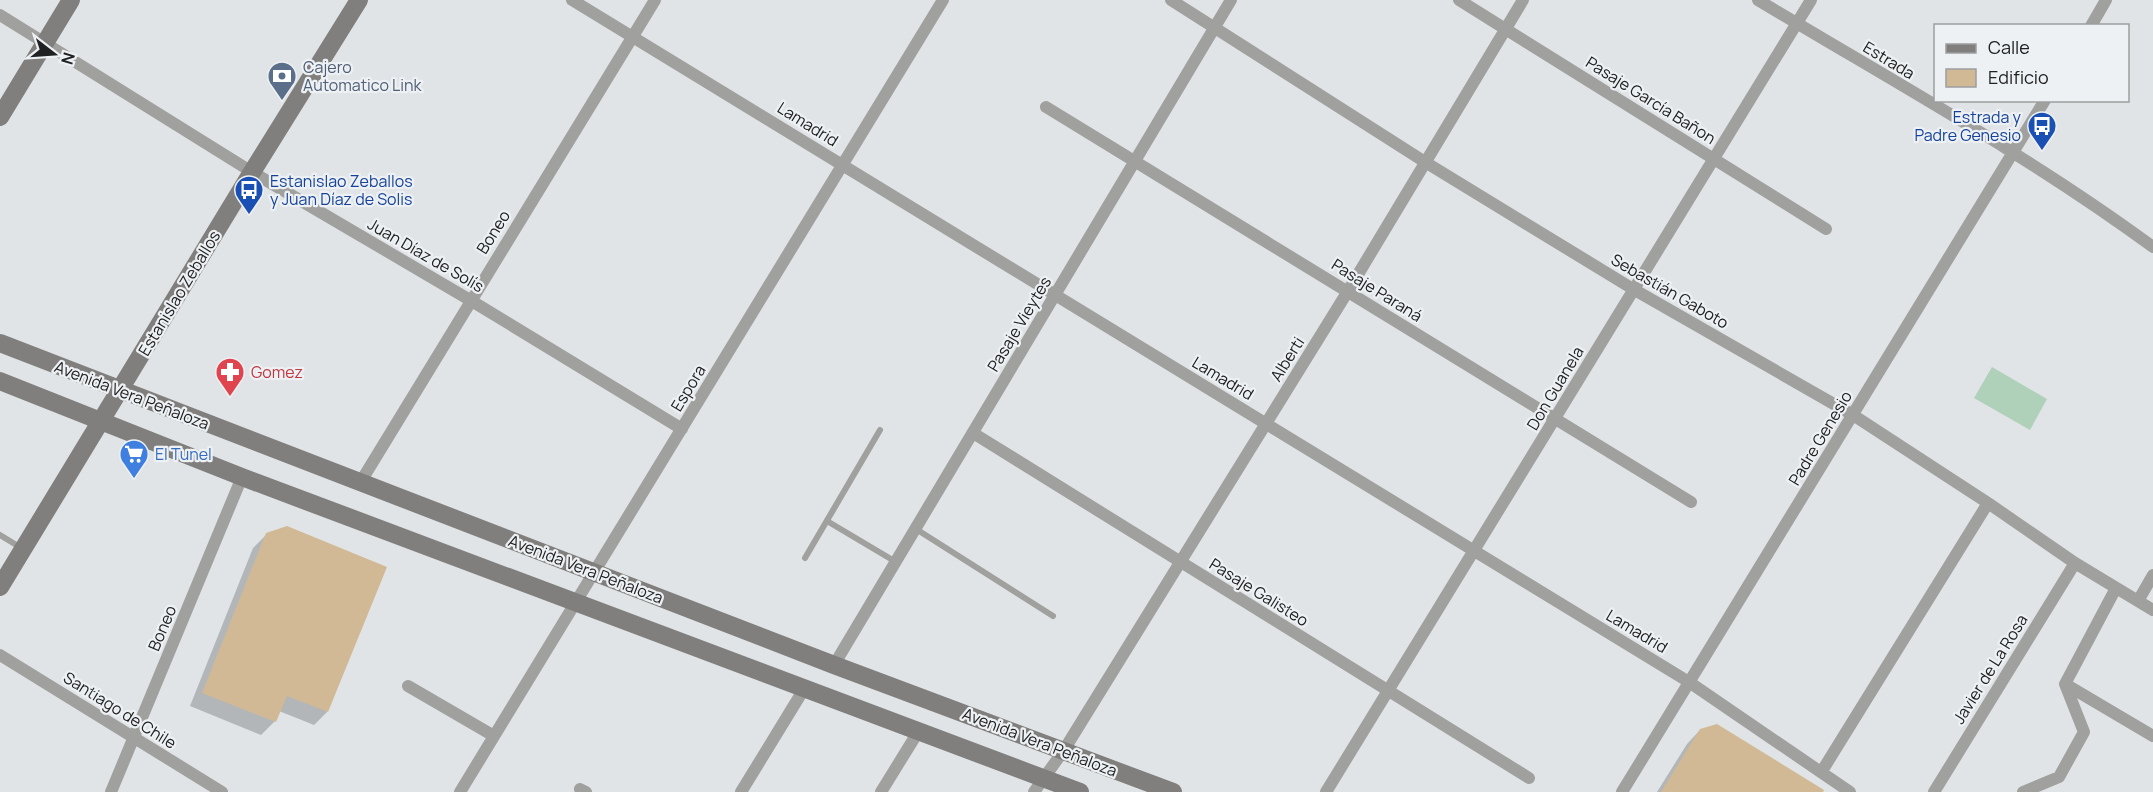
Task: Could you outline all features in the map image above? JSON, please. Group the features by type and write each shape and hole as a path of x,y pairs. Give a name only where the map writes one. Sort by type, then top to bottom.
{"main road":[{"path":"0,117 71,0"},
{"name":"Estanislao Zeballos","path":"0,587 359,0"},
{"name":"Avenida Vera Peñaloza","path":"0,343 251,442 1173,792"},
{"name":"Avenida Vera Peñaloza","path":"0,381 242,477 918,732 1038,785 1080,792"}],"street":[{"name":"Lamadrid","path":"572,0 1689,682 1850,792"},
{"name":"Boneo","path":"360,483 655,0"},
{"name":"Espora","path":"460,792 943,0"},
{"name":"Sebastián Gaboto","path":"1171,0 1425,162 1633,289 1852,415 1988,502 2075,563 2153,610"},
{"name":"Pasaje Vieytes","path":"834,665 1232,0"},
{"name":"Pasaje García Bañon","path":"1459,0 1826,229"},
{"name":"Alberti","path":"1038,785 1064,750 1266,424 1523,0"},
{"name":"Estrada","path":"1758,0 2013,153 2101,209 2153,247"},
{"name":"Don Guanela","path":"1326,792 1811,0"},
{"path":"2092,24 2106,0"},
{"name":"Juan Díaz de Solís","path":"0,15 252,172 470,300 682,429"},
{"name":"Padre Genesio","path":"1622,792 2044,102"},
{"name":"Pasaje Paraná","path":"1046,106 1691,502"},
{"name":"Pasaje Galisteo","path":"973,433 1529,778"},
{"name":"Boneo","path":"111,792 242,477"},
{"path":"1822,771 1988,502"},
{"name":"Javier de La Rosa","path":"1934,792 2075,563"},
{"path":"2138,601 2153,575"},
{"path":"2023,792 2060,777 2084,732 2065,684 2116,588"},
{"name":"Santiago de Chile","path":"0,654 222,792"},
{"path":"2065,684 2153,736"},
{"path":"408,686 494,736"},
{"path":"741,792 804,688"},
{"path":"881,792 918,732"}],"lane":[{"path":"805,558 880,430"},
{"path":"827,521 896,561"},
{"path":"916,529 1053,616"},
{"path":"0,535 23,549"}],"green space":[{"path":"1992,367 2047,399 2030,430 1974,398"}],"building":[{"path":"287,526 387,567 328,712 287,696 276,722 202,693 266,533"},
{"path":"1717,724 1824,790 1823,792 1661,792 1700,729"}],"place":[{"name":"Cajero Automatico Link","path":"282,102"},
{"name":"Estrada y Padre Genesio","path":"2042,152"},
{"name":"Estanislao Zeballos y Juan Díaz de Solis","path":"249,216"},
{"name":"Gomez","path":"230,398"},
{"name":"El Tunel","path":"134,480"}]}
